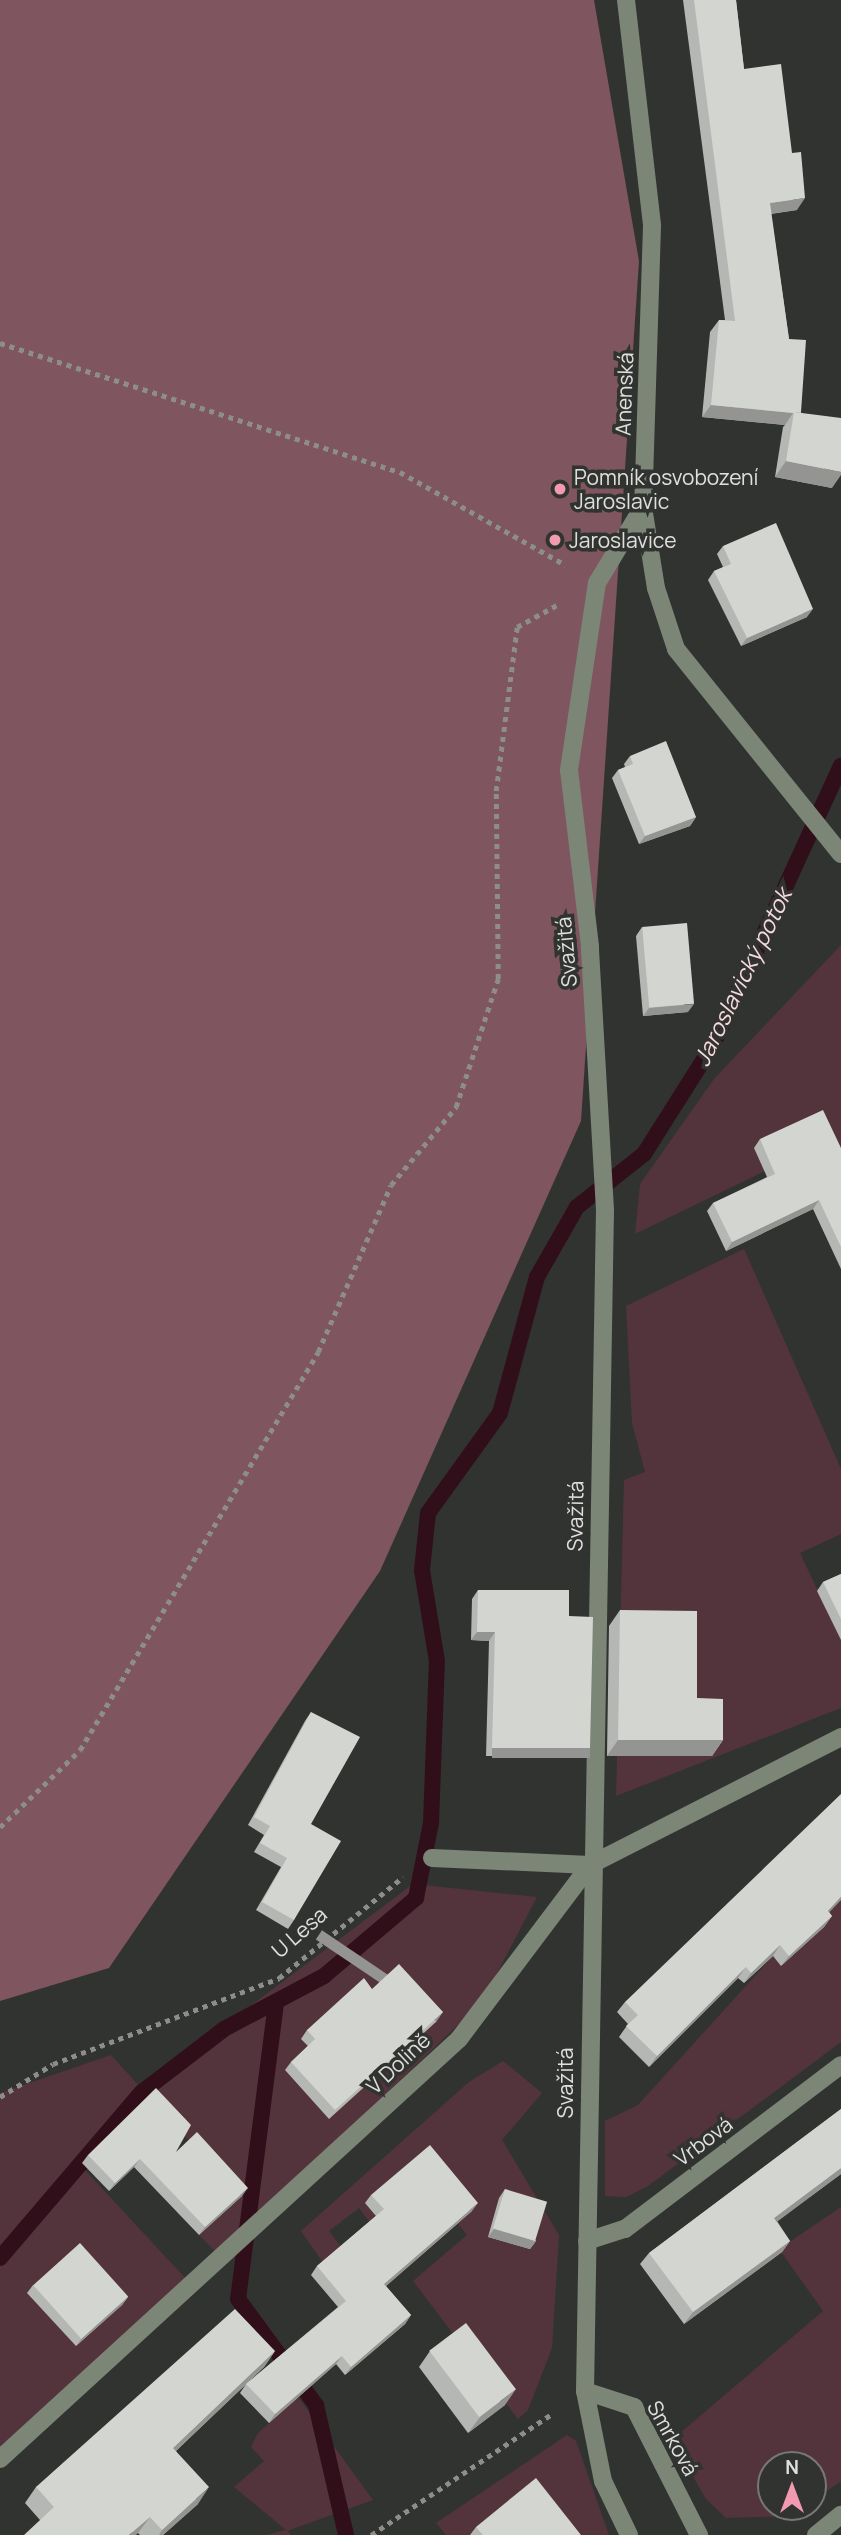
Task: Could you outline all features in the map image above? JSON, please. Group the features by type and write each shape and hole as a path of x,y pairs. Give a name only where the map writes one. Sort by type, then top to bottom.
{"street":[{"name":"Anenská","path":"626,0 652,226 643,506 656,588 676,649 841,854"},
{"name":"Svažitá","path":"629,2535 603,2482 585,2391 590,1865 605,1210 604,1160 569,770 597,583 643,506"},
{"name":"V Dolině","path":"0,2459 458,2039 590,1865 841,1737"},
{"path":"432,1858 590,1865"},
{"name":"Vrbová","path":"587,2241 625,2229 841,2066"},
{"name":"Smrková","path":"585,2391 634,2407 699,2535"},
{"path":"816,2535 841,2515"}],"path":[{"path":"0,343 400,472 597,583"},
{"path":"0,1827 80,1750 318,1352 391,1185 456,1107 498,979 496,791 517,627 597,583"},
{"name":"U Lesa","path":"0,2097 52,2063 279,1978 384,1888 432,1858"},
{"path":"371,2535 585,2391"}],"shaded area":[{"path":"0,0 594,0 639,261 581,1121 380,1571 109,1968 0,2001"},
{"path":"841,945 841,1170 765,1171 635,1234 640,1184 714,1079"},
{"path":"744,1249 841,1469 841,1534 800,1553 841,1640 841,1708 616,1796 624,1480 645,1472 632,1423 626,1306"},
{"path":"413,1884 537,1897 482,2002 218,2254 199,2235 242,2196 149,2099 83,2168 188,2281 0,2448 0,2093 111,2055 150,2098 197,2046"},
{"path":"841,1891 841,2042 648,2186 626,2197 605,2196 605,2121 638,2105 773,1956 781,1966 797,1952"},
{"path":"503,2061 542,2093 502,2140 559,2235 552,2348 528,2410 518,2419 413,2281 467,2235 458,2224 472,2211 389,2230 405,2270 359,2208 329,2231 358,2269 324,2264 301,2231 469,2082"},
{"path":"841,2207 841,2481 827,2491 827,2451 757,2451 757,2517 726,2518 706,2499 672,2440 823,2311 779,2249"},
{"path":"298,2397 373,2500 287,2531 291,2535 266,2535 286,2530 234,2487 264,2461 251,2447 258,2433"},
{"path":"567,2435 576,2441 609,2535 446,2535 436,2523"}],"building":[{"path":"694,0 736,0 744,69 781,64 792,153 801,152 805,198 770,203 789,339 806,340 801,412 711,405 719,320 735,321"},
{"path":"794,412 841,418 841,472 786,461"},
{"path":"776,523 813,609 747,638 714,571 731,564 723,546"},
{"path":"666,741 696,817 645,836 618,770 633,764 630,756"},
{"path":"687,923 694,1004 649,1008 642,927"},
{"path":"823,1110 841,1148 841,1247 819,1200 732,1242 713,1203 775,1174 760,1139"},
{"path":"841,1574 841,1619 823,1582"},
{"path":"478,1590 569,1590 569,1616 593,1617 590,1748 492,1748 495,1632 477,1632"},
{"path":"620,1610 697,1611 697,1698 723,1699 723,1740 618,1740"},
{"path":"311,1712 360,1737 311,1824 341,1841 294,1920 262,1902 287,1858 260,1843 270,1826 254,1817"},
{"path":"841,1794 841,1897 828,1911 832,1916 789,1956 780,1945 751,1973 746,1967 657,2056 626,2026 638,2015 625,2002"},
{"path":"399,1964 443,2012 335,2110 291,2062 315,2039 307,2030 364,1978 372,1989"},
{"path":"156,2088 191,2125 176,2152 197,2132 248,2188 205,2227 140,2159 115,2183 88,2155"},
{"path":"841,2109 841,2168 774,2218 790,2241 693,2312 649,2253"},
{"path":"430,2145 478,2203 384,2284 411,2315 351,2367 342,2356 275,2414 246,2384 346,2301 317,2266 384,2209 371,2195"},
{"path":"505,2189 547,2202 535,2241 493,2228"},
{"path":"80,2243 128,2297 81,2339 33,2285"},
{"path":"235,2309 275,2351 173,2448 209,2487 162,2530 150,2517 129,2535 24,2535 54,2507 36,2487"},
{"path":"466,2323 516,2389 479,2417 429,2351"},
{"path":"536,2478 581,2535 483,2535 476,2527"}],"waterway":[{"name":"Jaroslavický potok","path":"0,2258 142,2092 224,2029 324,1976 416,1898 431,1823 437,1661 422,1570 428,1513 500,1413 537,1277 577,1207 644,1154 713,1045 841,766"},
{"path":"276,2003 238,2299 316,2405 346,2535"}],"place":[{"name":"Pomník osvobození Jaroslavic","path":"560,489"},
{"name":"Jaroslavice","path":"555,540"}]}
